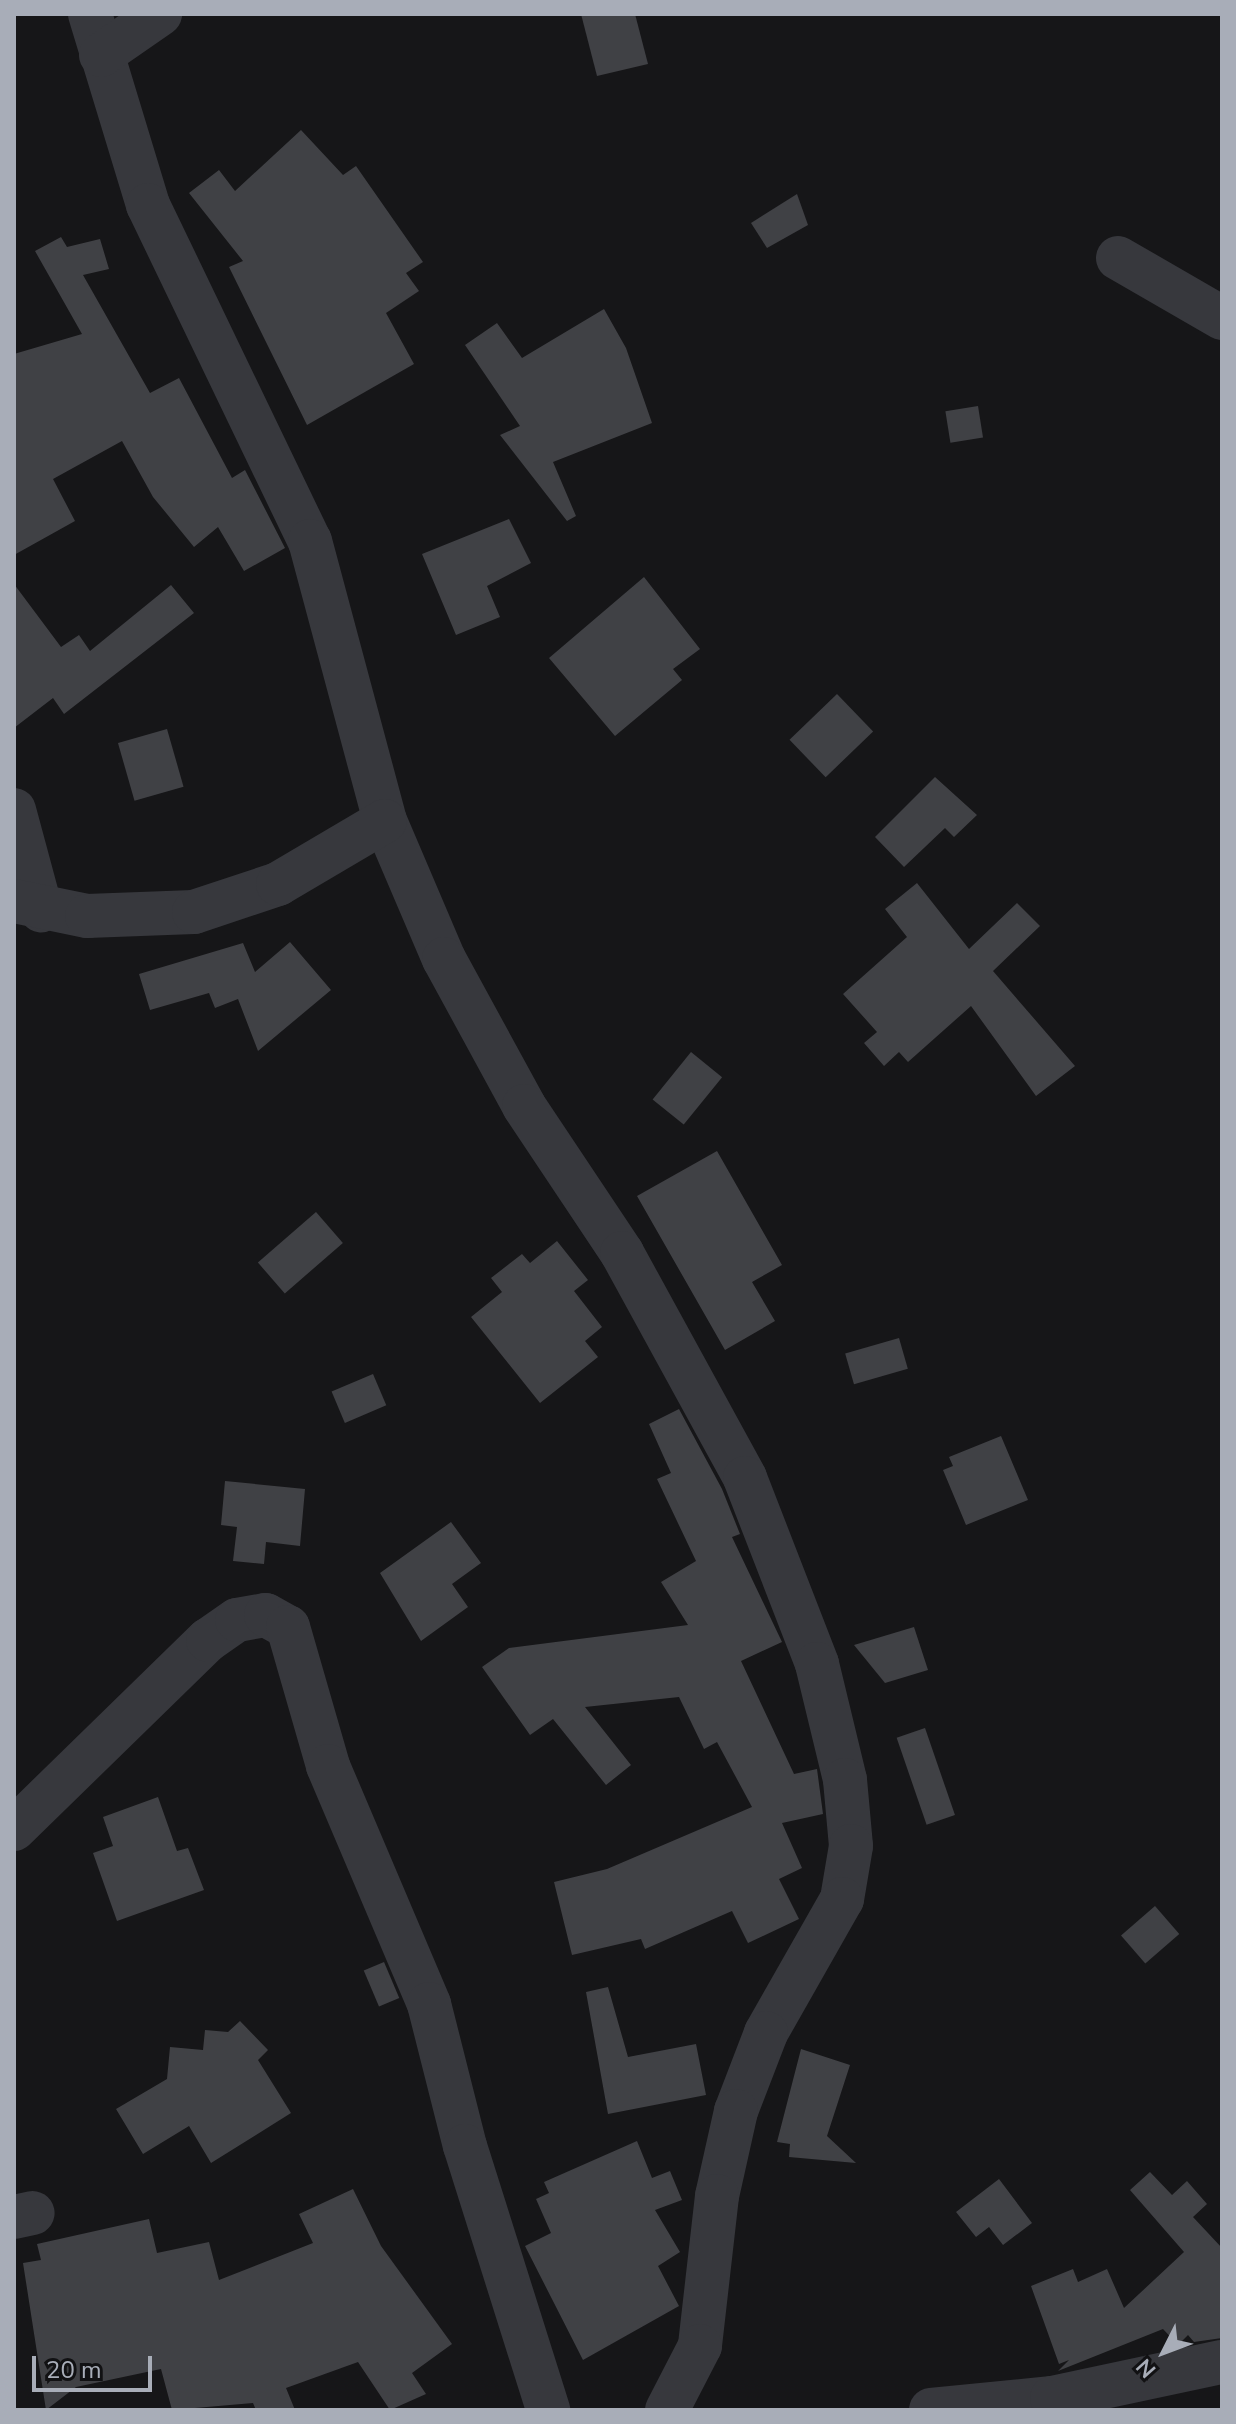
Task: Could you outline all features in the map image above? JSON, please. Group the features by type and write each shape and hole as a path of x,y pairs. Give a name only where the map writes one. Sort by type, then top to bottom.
{"street":[{"path":"160,14 95,34 148,205 310,541 385,821 444,959 524,1106 622,1253 745,1478 817,1664 845,1780 851,1846 842,1899 766,2033 736,2111 717,2196 700,2346 667,2410"},
{"path":"1118,258 1222,318"},
{"path":"14,810 30,847 28,905 194,912 278,884 385,821"},
{"path":"14,1829 208,1640 251,1617 266,1615 288,1627 328,1766 429,2004 465,2146 548,2410"},
{"path":"931,2410 1052,2398 1222,2362"}],"building":[{"path":"581,14 635,14 648,64 597,76"},
{"path":"301,130 343,175 356,166 423,262 406,273 419,291 386,313 414,364 307,425 229,267 243,261 189,193 219,170 235,191"},
{"path":"797,194 808,225 767,248 751,223"},
{"path":"61,237 67,247 100,239 109,269 83,275 150,393 179,378 232,478 245,470 285,548 244,571 218,527 194,547 153,497 122,441 53,479 75,521 14,555 14,354 82,334 35,251"},
{"path":"604,309 626,348 652,423 553,462 576,516 567,521 500,435 520,426 465,345 497,323 522,358"},
{"path":"978,406 983,438 950,443 945,411"},
{"path":"509,519 531,563 487,586 500,617 456,635 422,554"},
{"path":"644,577 700,649 673,669 682,680 615,736 549,658"},
{"path":"14,584 61,647 79,635 90,651 171,585 194,613 64,714 53,698 14,728"},
{"path":"837,694 873,731 826,777 790,740"},
{"path":"167,729 184,787 135,801 118,743"},
{"path":"935,777 977,815 954,837 945,828 904,867 875,837"},
{"path":"917,883 969,949 1017,903 1040,926 993,971 1075,1066 1036,1096 971,1006 908,1062 899,1052 884,1066 864,1043 877,1032 843,994 907,937 885,909"},
{"path":"290,942 331,990 258,1051 238,999 215,1008 209,993 150,1010 139,974 243,943 255,972"},
{"path":"691,1052 722,1077 684,1125 653,1099"},
{"path":"717,1151 782,1265 752,1282 775,1321 725,1350 637,1196"},
{"path":"316,1212 343,1243 285,1293 258,1263"},
{"path":"557,1241 588,1280 574,1291 602,1327 585,1341 598,1357 540,1403 471,1317 502,1292 491,1278 522,1254 530,1263"},
{"path":"899,1338 908,1369 854,1384 845,1353"},
{"path":"373,1374 386,1405 345,1423 332,1392"},
{"path":"679,1409 722,1489 740,1534 732,1537 782,1642 741,1661 794,1774 817,1769 823,1814 782,1823 802,1868 779,1879 799,1919 748,1943 732,1911 645,1949 641,1939 572,1955 554,1882 607,1869 752,1807 717,1742 704,1749 679,1697 585,1707 631,1765 606,1785 553,1719 530,1735 482,1667 509,1648 688,1625 661,1582 696,1561 657,1479 671,1473 649,1424"},
{"path":"1001,1436 1028,1500 966,1525 943,1470 953,1466 949,1457"},
{"path":"225,1481 305,1489 300,1546 266,1542 264,1564 233,1561 237,1527 221,1525"},
{"path":"451,1522 481,1563 452,1584 468,1607 421,1641 380,1573"},
{"path":"914,1627 928,1670 885,1683 854,1645"},
{"path":"925,1728 955,1815 927,1825 897,1738"},
{"path":"158,1797 177,1851 188,1848 204,1890 117,1921 93,1853 113,1846 103,1817"},
{"path":"1155,1906 1179,1934 1145,1963 1121,1936"},
{"path":"384,1962 399,1998 379,2006 364,1971"},
{"path":"608,1987 628,2057 696,2044 706,2095 608,2114 586,1992"},
{"path":"240,2021 268,2050 258,2060 291,2113 211,2163 189,2126 143,2154 116,2109 167,2079 170,2047 203,2050 205,2030 228,2032"},
{"path":"801,2049 850,2065 827,2136 856,2163 789,2157 790,2144 777,2142"},
{"path":"637,2141 652,2178 670,2171 682,2200 655,2210 680,2252 658,2266 679,2306 583,2360 525,2246 551,2233 536,2199 549,2193 544,2182"},
{"path":"1150,2172 1172,2195 1187,2181 1207,2204 1193,2217 1222,2248 1222,2338 1194,2342 1188,2335 1178,2345 1163,2329 1058,2371 1069,2360 1059,2364 1031,2286 1073,2269 1078,2282 1107,2269 1124,2308 1184,2252 1130,2190"},
{"path":"999,2179 1032,2223 1003,2245 989,2227 976,2237 956,2212"},
{"path":"353,2189 381,2246 452,2344 412,2373 426,2394 390,2410 358,2362 286,2388 295,2410 256,2410 253,2403 172,2410 161,2369 76,2387 46,2410 23,2263 41,2260 37,2244 149,2219 157,2253 209,2242 219,2280 313,2243 299,2214"}]}
